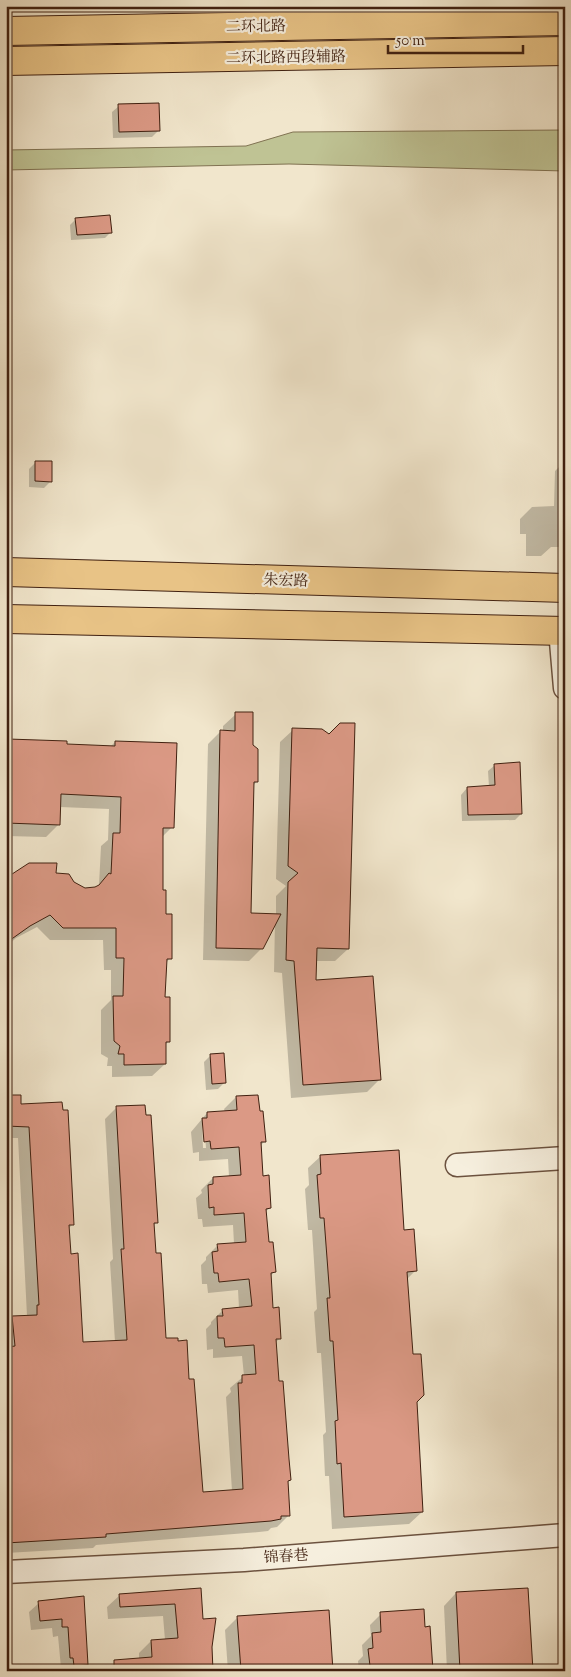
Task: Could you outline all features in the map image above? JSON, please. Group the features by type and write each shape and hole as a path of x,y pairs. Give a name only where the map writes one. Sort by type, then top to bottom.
{"main road":[{"name":"二环北路","path":"6,31 565,22"},
{"name":"二环北路西段辅路","path":"6,61 565,51"},
{"name":"朱宏路","path":"6,572 565,588"},
{"path":"6,619 562,630"}],"street":[{"path":"562,630 565,688"},
{"path":"457,1166 565,1158"},
{"name":"锦春巷","path":"6,1572 244,1560 565,1535"}],"green space":[{"path":"565,130 565,171 289,164 6,170 6,150 246,146 293,132"}],"building":[{"path":"159,103 160,131 119,132 118,104"},
{"path":"110,215 112,233 77,235 75,218"},
{"path":"35,461 52,461 52,482 35,481"},
{"path":"235,712 253,712 253,745 258,749 258,782 254,782 251,913 281,914 263,949 216,948 220,730 235,731"},
{"path":"340,723 355,723 349,949 317,948 316,980 373,976 381,1080 303,1085 294,961 286,960 288,882 298,873 288,866 292,728 322,729 329,734"},
{"path":"8,739 67,741 67,744 115,746 115,741 177,743 174,828 163,828 163,890 166,890 166,914 172,914 172,959 167,959 165,997 170,997 170,1042 166,1042 166,1064 124,1065 124,1054 118,1054 120,1046 114,1041 113,996 123,996 124,958 116,958 116,928 63,928 50,915 6,943 6,878 29,863 57,863 56,873 69,874 74,882 85,888 99,885 109,873 111,874 113,833 120,833 121,797 61,794 60,825 6,823"},
{"path":"520,762 522,814 468,815 467,787 495,785 494,764"},
{"path":"224,1053 226,1083 212,1084 210,1054"},
{"path":"6,1095 21,1095 21,1104 62,1102 63,1110 68,1110 74,1225 69,1225 71,1254 78,1253 83,1342 127,1340 121,1249 124,1249 116,1106 145,1105 146,1115 151,1115 158,1223 154,1223 156,1253 161,1253 166,1338 178,1338 178,1341 187,1340 189,1379 194,1379 203,1492 243,1489 238,1383 242,1383 242,1375 256,1374 254,1345 225,1347 224,1338 218,1338 217,1316 223,1316 222,1309 252,1306 249,1279 219,1282 218,1273 214,1273 212,1252 218,1251 217,1244 246,1242 244,1213 214,1215 214,1207 209,1208 208,1185 213,1184 213,1177 241,1175 239,1147 211,1149 210,1141 204,1142 202,1118 207,1118 207,1112 237,1110 236,1096 258,1095 260,1111 263,1111 266,1142 261,1142 263,1176 269,1175 271,1208 266,1209 269,1242 273,1242 276,1272 271,1273 273,1308 279,1307 281,1339 276,1339 279,1381 283,1381 291,1480 288,1481 290,1516 281,1516 281,1519 271,1521 106,1534 106,1537 6,1543 6,1361 8,1361 8,1347 15,1346 12,1316 37,1315 37,1305 39,1305 29,1127 6,1126"},
{"path":"399,1150 404,1230 414,1229 417,1271 407,1272 413,1354 421,1354 424,1395 417,1402 423,1512 344,1517 341,1463 337,1464 335,1421 338,1420 333,1341 330,1341 327,1298 330,1298 324,1218 320,1218 317,1175 321,1174 320,1155"},
{"path":"201,1588 203,1619 216,1618 212,1647 213,1671 114,1671 114,1660 152,1657 151,1640 178,1638 175,1604 120,1607 119,1594"},
{"path":"528,1588 533,1671 460,1671 456,1592"},
{"path":"84,1596 88,1665 74,1666 73,1658 70,1658 68,1627 62,1627 62,1619 40,1621 38,1601"},
{"path":"424,1609 425,1627 430,1626 433,1671 375,1671 375,1666 370,1666 368,1649 373,1648 372,1633 381,1632 380,1612"},
{"path":"329,1610 333,1671 241,1671 237,1616"}]}
